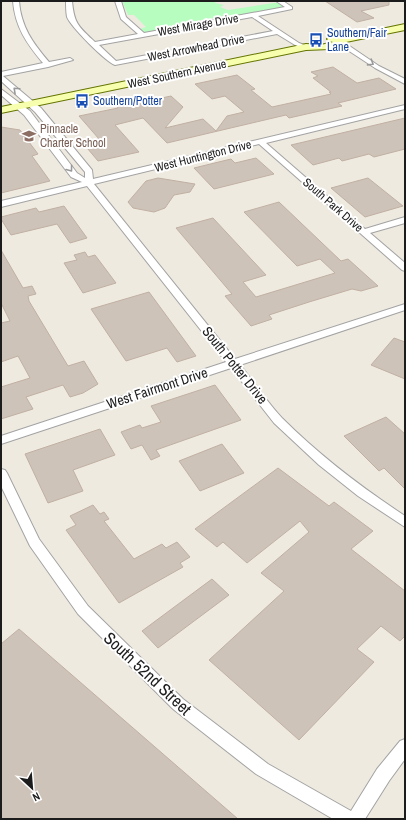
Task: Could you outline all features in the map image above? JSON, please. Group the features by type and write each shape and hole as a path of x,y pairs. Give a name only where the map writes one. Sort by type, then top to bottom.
{"main road":[{"name":"West Southern Avenue","path":"1,110 305,46 324,47 337,44 343,40 405,27"}],"street":[{"path":"16,1 16,19 23,35 48,65"},
{"path":"69,1 70,16 77,28 93,44"},
{"path":"118,1 123,18 143,35"},
{"name":"West Mirage Drive","path":"93,44 290,8 279,1"},
{"path":"253,15 290,40 305,46"},
{"path":"277,32 277,36 305,46"},
{"name":"West Arrowhead Drive","path":"93,44 115,63 277,32"},
{"path":"343,40 405,76"},
{"path":"343,40 345,46 377,67 405,82"},
{"path":"1,74 70,60"},
{"name":"South Potter Drive","path":"1,77 38,110 89,172 89,183"},
{"name":"South Potter Drive","path":"1,91 18,107 27,113 74,175 89,183 278,420 298,440 362,493 405,522"},
{"name":"West Huntington Drive","path":"1,204 405,107"},
{"name":"South Park Drive","path":"261,142 405,268"},
{"path":"364,232 405,220"},
{"name":"West Fairmont Drive","path":"1,440 405,307"},
{"name":"South 52nd Street","path":"1,473 34,542 83,610 178,704 262,769 349,819"},
{"path":"356,819 383,775 405,746"}],"green space":[{"path":"122,1 216,1 215,3 224,5 220,7 228,10 273,3 279,3 283,7 228,18 225,16 191,22 193,25 148,33 140,29 146,27 134,15 128,15"}],"building":[{"path":"325,1 389,1 389,5 361,11 374,18 357,22"},
{"path":"333,67 357,83 379,78 396,89 338,103 342,106 289,118 286,115 167,143 143,118 115,125 139,152 98,161 82,142 99,139 79,116 118,108 117,106 171,96 183,107 165,128 203,119 216,131 227,116 244,112 225,96 212,99 195,84 237,75 255,89 251,90 272,107 331,94 329,92 331,92 313,78 318,76 311,72"},
{"path":"405,118 405,149 374,157 369,154 342,161 339,158 313,165 291,145"},
{"path":"1,127 20,130 38,154 32,156 50,181 1,193"},
{"path":"256,158 274,174 214,189 194,168 231,159 235,163"},
{"path":"158,178 195,184 190,192 174,195 165,208 154,212 133,208 128,202 146,181"},
{"path":"368,178 403,206 365,217 331,188"},
{"path":"279,202 341,261 348,259 378,286 361,291 352,289 309,302 269,315 272,319 251,326 225,296 232,294 176,228 213,218 266,275 243,282 256,297 335,273 320,259 297,266 244,212"},
{"path":"64,206 87,238 70,243 57,224 11,235 1,219 1,217 36,208 39,212"},
{"path":"1,250 23,288 32,286 36,294 28,296 29,301 68,366 84,361 98,384 83,393 70,397 63,385 26,397 33,409 1,419 1,387 30,378 18,356 1,362 1,323 10,321 1,303"},
{"path":"85,252 88,257 95,255 116,283 83,293 64,263 77,260 74,255"},
{"path":"149,292 196,356 177,362 167,348 126,361 91,309"},
{"path":"394,338 405,342 405,379 371,365"},
{"path":"215,385 241,420 156,450 160,456 151,460 142,445 131,449 121,432 140,425 142,428 161,422 151,406"},
{"path":"386,417 405,434 405,489 384,468 379,471 344,436"},
{"path":"100,429 115,455 73,470 83,491 48,503 25,454"},
{"path":"222,444 244,473 200,491 179,461"},
{"path":"278,468 329,506 334,502 373,531 351,549 405,591 405,636 400,641 381,626 357,649 374,662 299,740 209,660 284,591 261,573 309,532 300,521 247,563 223,542 217,547 195,529"},
{"path":"93,505 100,514 104,512 109,519 104,521 134,559 162,544 166,548 177,542 190,557 180,563 183,567 119,603 66,530 76,525 70,516"},
{"path":"212,579 229,595 158,648 142,631"},
{"path":"19,629 238,819 1,819 1,644"}],"place":[{"name":"Southern/Fair Lane","path":"316,40"},
{"name":"Southern/Potter","path":"82,101"},
{"name":"Pinnacle Charter School","path":"29,136"}]}
